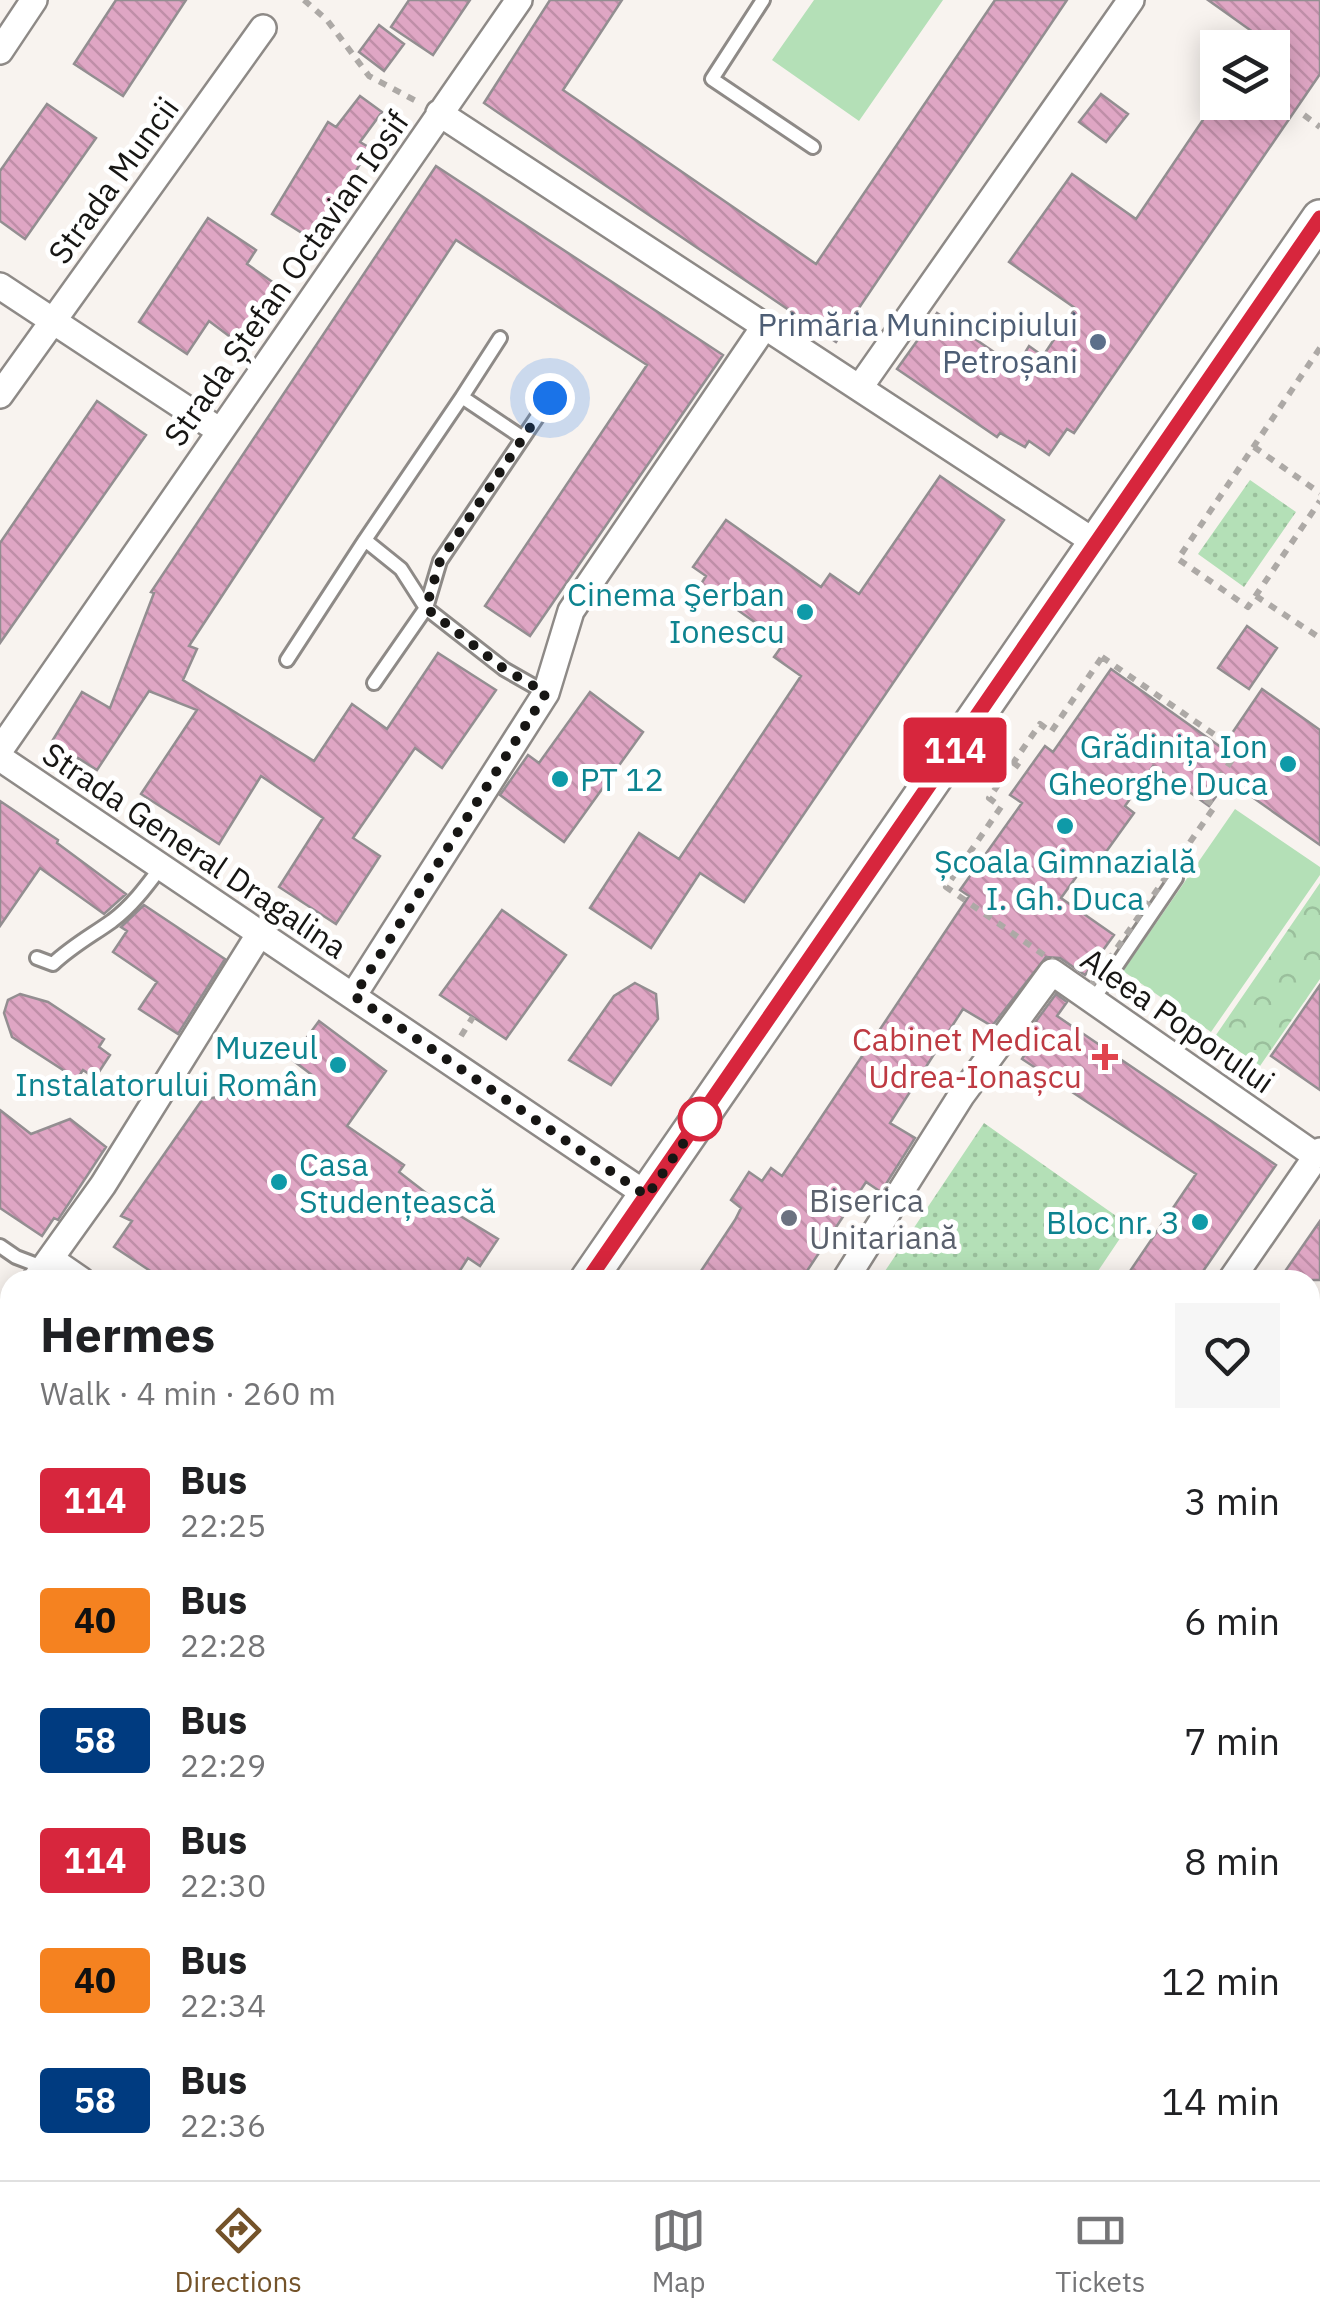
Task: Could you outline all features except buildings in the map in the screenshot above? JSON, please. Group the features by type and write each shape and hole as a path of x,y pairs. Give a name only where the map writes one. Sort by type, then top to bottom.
{"main road":[{"path":"595,1270 1320,218"}],"street":[{"path":"0,51 34,0"},
{"path":"439,113 519,0"},
{"path":"860,387 1131,0"},
{"name":"Strada Muncii","path":"52,320 263,28"},
{"name":"Strada Ștefan Octavian Iosif","path":"0,754 439,113 1096,543"},
{"path":"0,286 220,431"},
{"path":"0,396 52,320"},
{"path":"546,693 572,611 764,328"},
{"name":"Strada General Dragalina","path":"354,996 546,693"},
{"name":"Strada General Dragalina","path":"0,754 647,1196"},
{"path":"44,1269 104,1185 260,933"},
{"name":"Aleea Poporului","path":"850,1270 961,1096 1052,972 1318,1153 1238,1270"}],"lane":[{"path":"763,0 712,79 813,147"},
{"path":"287,660 500,338"},
{"path":"462,398 524,438"},
{"path":"374,683 426,608 440,561 550,398"},
{"path":"365,540 401,570 426,608 504,669 546,693"},
{"path":"37,958 54,964 75,943 111,922 134,902 161,866"},
{"path":"1093,1000 1176,878"},
{"path":"0,1246 44,1269"}],"path":[{"path":"304,0 327,20 369,76 439,113"},
{"path":"1304,116 1320,127"},
{"path":"1320,348 1178,560 1248,608 1320,501"},
{"path":"1254,447 1320,493"},
{"path":"1256,596 1320,638"},
{"path":"1102,658 1238,751 1205,799 1215,806 1090,987 946,887 1001,807 989,798 1013,762 1040,724 1051,732 1102,658"},
{"path":"1000,753 1026,772"},
{"path":"454,1046 473,1017"}],"green space":[{"path":"814,0 943,0 859,121 772,60"},
{"path":"1250,480 1296,512 1244,587 1198,554"},
{"path":"1235,809 1320,867 1320,875 1211,1032 1123,971"},
{"path":"1320,883 1320,979 1260,1066 1216,1035"},
{"path":"984,1123 1129,1225 1099,1270 886,1270"}],"bus line":[{"name":"114","path":"595,1270 1320,218"}],"place":[{"name":"Primăria Munincipiului Petroșani","path":"1098,342"},
{"name":"Cinema Şerban Ionescu","path":"805,612"},
{"name":"Grădinița Ion Gheorghe Duca","path":"1288,764"},
{"name":"PT 12","path":"560,779"},
{"name":"Școala Gimnazială I. Gh. Duca","path":"1065,826"},
{"name":"Cabinet Medical Udrea-Ionașcu","path":"1105,1057"},
{"name":"Muzeul Instalatorului Român","path":"338,1065"},
{"name":"Casa Studențească","path":"279,1182"},
{"name":"Biserica Unitariană","path":"789,1218"},
{"name":"Bloc nr. 3","path":"1200,1222"}],"route":[{"path":"550,398 440,561 426,608 504,669 546,693 354,996 647,1196 709,1106 700,1119"}]}
